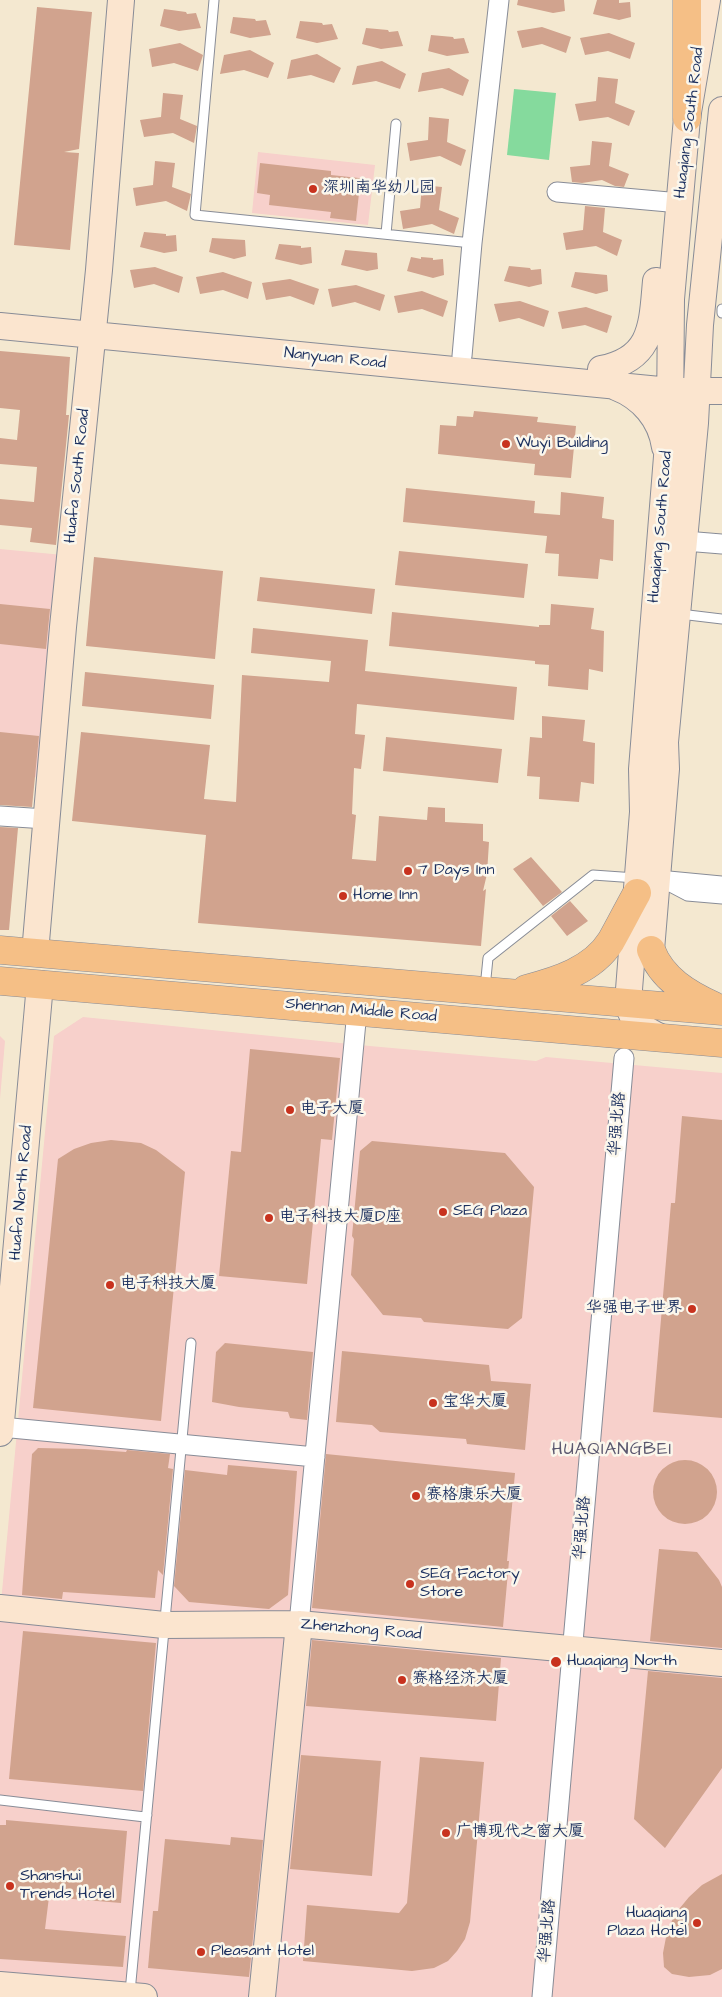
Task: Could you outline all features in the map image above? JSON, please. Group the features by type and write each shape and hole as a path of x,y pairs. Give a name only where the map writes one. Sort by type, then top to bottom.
{"main road":[{"name":"Huafa South Road","path":"35,953 93,328 121,0"},
{"path":"687,0 687,118"},
{"name":"Huaqiang South Road","path":"651,950 644,884 642,769 667,459 671,299 687,118 707,0"},
{"name":"Huaqiang South Road","path":"662,1038 647,1031 637,1023 629,1012 628,1002 644,884 666,769 665,742 685,541 709,391 722,110"},
{"path":"667,459 664,440 658,424 650,411 639,400 606,377 614,367 636,353 649,334 652,323 659,245 669,218 680,203"},
{"name":"Nanyuan Road","path":"0,312 93,328 606,377 670,384 709,391"},
{"path":"671,322 711,319"},
{"name":"Nanyuan Road","path":"0,326 93,328 462,356 606,377"},
{"path":"512,993 555,980 595,960 610,942 644,884"},
{"name":"Shennan Middle Road","path":"0,950 722,1010"},
{"path":"651,950 659,967 668,978 692,994 722,1010"},
{"name":"Shennan Middle Road","path":"0,981 722,1043"},
{"name":"Huafa North Road","path":"0,1270 34,983"},
{"name":"Huafa North Road","path":"0,1433 34,983"},
{"name":"Zhenzhong Road","path":"0,1608 164,1625 299,1624 722,1663"},
{"path":"262,1997 299,1624"},
{"path":"0,1985 137,1996"}],"street":[{"path":"462,356 472,243 499,0"},
{"path":"558,192 680,203"},
{"path":"685,541 722,544"},
{"path":"0,816 46,819"},
{"path":"644,884 722,886"},
{"path":"299,1624 357,1011"},
{"name":"华强北路","path":"542,1997 624,1058"},
{"path":"0,1427 315,1457"}],"lane":[{"path":"214,0 195,215 472,243"},
{"path":"386,234 396,124"},
{"path":"711,319 722,309"},
{"path":"677,614 722,619"},
{"path":"485,990 488,958 592,875 644,884 687,896 722,899"},
{"path":"137,1996 146,1815 191,1343"},
{"path":"0,1800 145,1817 146,1815"}],"shaded area":[{"name":"深圳南华幼儿园","path":"258,152 375,165 368,225 252,213"},
{"path":"0,549 63,555 43,778 0,774"},
{"path":"83,1017 536,1061 546,1057 722,1073 722,1997 0,1997 0,1613 54,1036"},
{"path":"0,1036 5,1041 0,1099"}],"green space":[{"path":"514,89 556,93 549,160 507,155"}],"building":[{"path":"518,0 564,0 565,11 553,13 517,5"},
{"path":"597,0 619,0 619,3 630,2 631,17 619,20 593,14"},
{"path":"37,7 92,12 79,149 64,152 79,153 70,250 14,245"},
{"path":"164,9 186,12 187,14 196,13 201,28 179,31 160,26"},
{"path":"233,17 255,19 256,21 266,20 271,35 250,38 230,33"},
{"path":"300,21 322,23 323,25 332,24 338,39 317,43 296,38"},
{"path":"542,27 571,37 566,53 542,44 522,48 517,31"},
{"path":"366,28 388,30 389,32 398,31 403,46 381,49 362,44"},
{"path":"609,33 635,43 630,59 608,51 585,55 580,38"},
{"path":"431,35 453,37 454,39 464,38 469,53 447,56 428,51"},
{"path":"180,43 203,55 198,71 174,63 152,67 149,49"},
{"path":"250,50 274,63 268,78 244,70 220,74 224,55"},
{"path":"317,54 341,68 334,83 311,75 287,79 291,60"},
{"path":"382,61 406,74 400,89 376,81 352,85 357,66"},
{"path":"449,68 469,80 463,96 442,88 418,92 422,73"},
{"path":"598,77 618,79 615,103 635,111 629,126 608,117 579,121 575,104 596,101"},
{"path":"163,93 183,95 180,119 197,126 194,143 173,133 144,137 140,120 161,117"},
{"path":"429,117 449,119 447,142 466,150 461,166 440,156 410,161 407,143 428,140"},
{"path":"592,141 612,143 609,166 629,174 624,187 615,186 602,180 582,183 572,182 570,167 590,165"},
{"path":"155,161 175,163 172,187 191,194 187,211 166,201 136,206 133,188 153,185"},
{"path":"260,163 331,171 331,175 368,179 366,193 359,193 356,221 330,218 331,212 269,205 270,195 257,193"},
{"path":"422,185 442,187 439,210 459,218 454,234 432,224 403,229 400,211 420,208"},
{"path":"585,206 605,208 603,232 622,240 617,256 596,246 566,250 563,233 583,230"},
{"path":"144,232 166,234 166,236 176,235 177,251 164,253 140,247"},
{"path":"212,238 245,240 246,256 234,259 209,252"},
{"path":"279,244 301,246 301,248 311,247 312,263 301,265 275,259"},
{"path":"345,250 377,253 378,269 367,271 341,265"},
{"path":"411,257 421,259 421,257 433,258 433,260 443,259 444,275 433,278 407,271"},
{"path":"509,266 530,268 531,270 541,269 542,284 529,287 504,281"},
{"path":"155,267 183,277 179,293 154,284 134,288 130,270"},
{"path":"223,272 252,282 248,299 223,290 200,294 196,277"},
{"path":"575,272 607,275 608,291 596,294 571,287"},
{"path":"290,279 319,289 314,305 290,296 266,300 262,283"},
{"path":"356,285 385,295 380,311 355,302 332,307 328,289"},
{"path":"422,291 448,301 443,317 422,309 398,313 394,296"},
{"path":"520,301 549,311 544,327 519,318 499,322 494,304"},
{"path":"586,307 612,316 607,333 585,325 562,329 558,312"},
{"path":"0,351 70,357 66,415 69,415 56,545 30,542 32,528 0,525 0,499 34,502 37,467 0,464 0,438 17,440 20,410 0,408"},
{"name":"Wuyi Building","path":"474,411 538,417 537,422 576,426 571,478 534,475 535,464 438,454 440,425 456,426 457,416 473,417"},
{"path":"406,488 535,501 534,513 560,515 561,492 604,497 602,518 614,520 613,561 600,559 598,579 558,576 559,554 545,553 547,536 403,522"},
{"path":"399,551 528,564 524,598 395,585"},
{"path":"94,557 223,571 215,659 86,646"},
{"path":"260,577 375,589 372,614 257,601"},
{"path":"0,604 50,609 46,649 0,644"},
{"path":"551,604 594,608 591,629 604,631 603,672 589,669 588,690 548,686 549,665 535,664 535,661 389,646 392,612 539,627 539,625 550,625"},
{"path":"253,628 368,640 365,671 517,687 514,720 357,704 355,734 365,735 361,769 354,768 352,814 356,815 352,859 376,861 379,816 427,820 428,807 445,808 445,822 483,824 483,841 489,842 487,874 483,891 486,889 481,946 198,923 206,835 72,821 81,732 210,745 204,799 236,802 242,675 329,682 331,661 251,653"},
{"path":"85,672 214,685 211,719 82,706"},
{"path":"542,716 585,720 583,741 595,743 594,784 581,782 579,802 539,799 540,777 527,776 530,737 542,738"},
{"path":"0,732 39,736 32,807 0,805"},
{"path":"386,737 502,749 498,783 383,771"},
{"path":"0,827 18,828 9,930 0,930"},
{"path":"531,857 562,892 543,906 513,869"},
{"path":"570,901 588,921 567,936 551,916"},
{"path":"250,1049 340,1058 332,1140 321,1139 307,1284 219,1276 231,1151 241,1152"},
{"name":"华强电子世界","path":"682,1116 722,1120 722,1418 653,1412 671,1203 675,1203"},
{"name":"电子科技大厦","path":"111,1140 141,1143 156,1150 185,1172 161,1421 33,1408 58,1159 74,1149 91,1143"},
{"name":"SEG Plaza","path":"372,1141 505,1153 534,1187 522,1318 508,1329 424,1322 421,1318 383,1315 351,1275 354,1239 352,1236 360,1151"},
{"path":"225,1343 313,1352 307,1420 290,1418 288,1412 212,1402 216,1352"},
{"name":"宝华大厦","path":"342,1351 489,1365 491,1381 531,1384 525,1450 467,1444 466,1439 380,1432 372,1425 336,1422"},
{"path":"38,1448 126,1452 127,1450 170,1454 168,1468 173,1469 163,1575 158,1570 155,1598 63,1592 62,1599 22,1595 32,1454"},
{"path":"326,1454 515,1473 503,1627 312,1608"},
{"path":"679,1460 691,1460 708,1469 715,1480 717,1492 715,1504 708,1515 691,1524 679,1524 667,1519 658,1510 653,1498 653,1486 658,1474 667,1465"},
{"path":"228,1465 297,1471 288,1595 269,1609 189,1602 174,1586 185,1470 227,1475"},
{"path":"659,1549 697,1552 719,1580 722,1587 722,1648 650,1641"},
{"path":"23,1631 156,1643 143,1791 9,1779"},
{"name":"赛格经济大厦","path":"312,1640 501,1658 496,1721 306,1706"},
{"path":"648,1671 722,1678 722,1768 665,1848 634,1819"},
{"path":"301,1755 381,1761 372,1876 290,1869"},
{"name":"广博现代之窗大厦","path":"420,1757 484,1762 470,1922 465,1939 448,1961 434,1968 412,1971 303,1961 307,1905 399,1913 407,1903"},
{"path":"6,1820 127,1831 121,1903 49,1897 45,1929 126,1936 123,1967 0,1959 0,1825 6,1825"},
{"path":"231,1837 263,1840 249,1977 148,1968 153,1911 158,1911 165,1839 230,1845"},
{"name":"Huaqiang Plaza Hotel","path":"722,1874 722,1969 710,1975 689,1977 672,1974 664,1967 663,1953 667,1932 675,1914 702,1885"}],"place":[{"name":"深圳南华幼儿园","path":"313,189"},
{"name":"Wuyi Building","path":"506,444"},
{"name":"7 Days Inn","path":"408,871"},
{"name":"Home Inn","path":"343,896"},
{"name":"电子大厦","path":"290,1110"},
{"name":"SEG Plaza","path":"443,1212"},
{"name":"电子科技大厦D座","path":"269,1218"},
{"name":"电子科技大厦","path":"110,1285"},
{"name":"华强电子世界","path":"692,1309"},
{"name":"宝华大厦","path":"433,1403"},
{"name":"赛格康乐大厦","path":"416,1496"},
{"name":"SEG Factory Store","path":"410,1584"},
{"name":"Huaqiang North","path":"556,1662"},
{"name":"赛格经济大厦","path":"402,1680"},
{"name":"广博现代之窗大厦","path":"446,1833"},
{"name":"Shanshui Trends Hotel","path":"10,1886"},
{"name":"Huaqiang Plaza Hotel","path":"697,1923"},
{"name":"Pleasant Hotel","path":"201,1952"}],"district":[{"name":"HUAQIANGBEI","path":"612,1450"}]}
